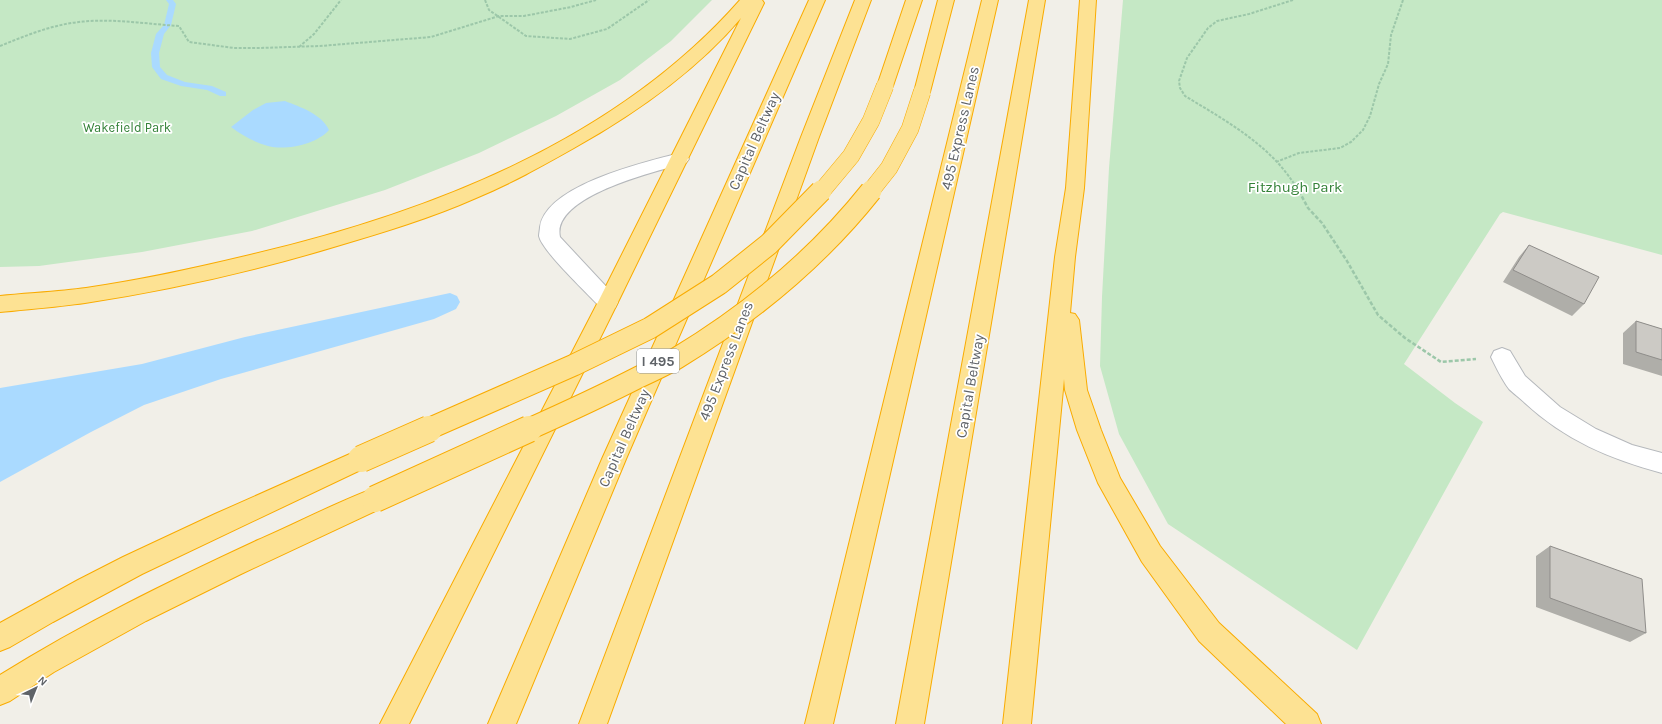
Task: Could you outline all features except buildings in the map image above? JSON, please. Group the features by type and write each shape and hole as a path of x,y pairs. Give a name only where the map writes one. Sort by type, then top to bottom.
{"highway":[{"path":"0,304 97,294 218,271 344,238 442,205 525,168 597,128 662,84 710,44 748,0"},
{"path":"394,724 680,159 758,0"},
{"name":"Capital Beltway","path":"502,724 614,459 817,0"},
{"name":"495 Express Lanes","path":"593,724 810,137 863,0"},
{"path":"0,638 81,591 149,557 361,459 574,365 650,328 719,284 769,244 816,198 851,156 871,121 885,86 914,0"},
{"path":"0,691 99,630 181,589 596,399 676,358 751,309 805,264 853,214 889,168 906,135 922,92 946,0"},
{"name":"495 Express Lanes","path":"819,724 990,0"},
{"name":"Capital Beltway","path":"910,724 1037,0"},
{"path":"1017,724 1065,257 1075,188 1088,0"},
{"path":"1065,257 1068,324 1076,390 1089,430 1110,483 1151,554 1209,632 1307,724"}],"street":[{"path":"608,302 549,238 549,230 553,219 560,209 572,199 598,184 680,159"},
{"path":"1502,357 1517,382 1552,414 1588,436 1628,454 1662,463"}],"path":[{"path":"299,47 314,34 341,0"},
{"path":"485,0 489,10 526,36 570,39 607,29 649,0"},
{"path":"0,46 32,34 76,22 111,21 179,26 190,42 234,48 299,47 431,37 498,16 524,16 571,8 596,0"},
{"path":"1293,0 1249,14 1217,21 1208,28 1187,58 1179,81 1180,88 1185,96 1240,130 1276,162 1295,185 1308,208 1322,223 1347,261 1378,314 1405,338 1441,362 1502,357"},
{"path":"1276,162 1286,156 1298,153 1340,148 1358,136 1365,128 1370,120 1377,89 1387,68 1390,50 1390,36 1403,0"}],"green space":[{"name":"Wakefield Park","path":"0,0 712,0 671,41 620,80 556,116 479,153 385,190 252,231 142,252 39,266 0,267"},
{"name":"Fitzhugh Park","path":"1123,0 1662,0 1662,255 1503,212 1500,214 1404,364 1455,403 1483,422 1357,650 1168,524 1119,434 1100,366 1109,168"}],"water":[{"path":"285,101 316,115 326,124 329,130 324,135 309,143 283,148 258,143 231,127 253,110 266,103"},
{"path":"450,293 457,296 460,302 456,309 434,319 221,379 144,405 0,482 0,388 142,364 245,337"}],"waterway":[{"path":"169,0 173,4 167,25 160,34 155,53 156,67 164,77 184,84 209,88 223,94"}]}
